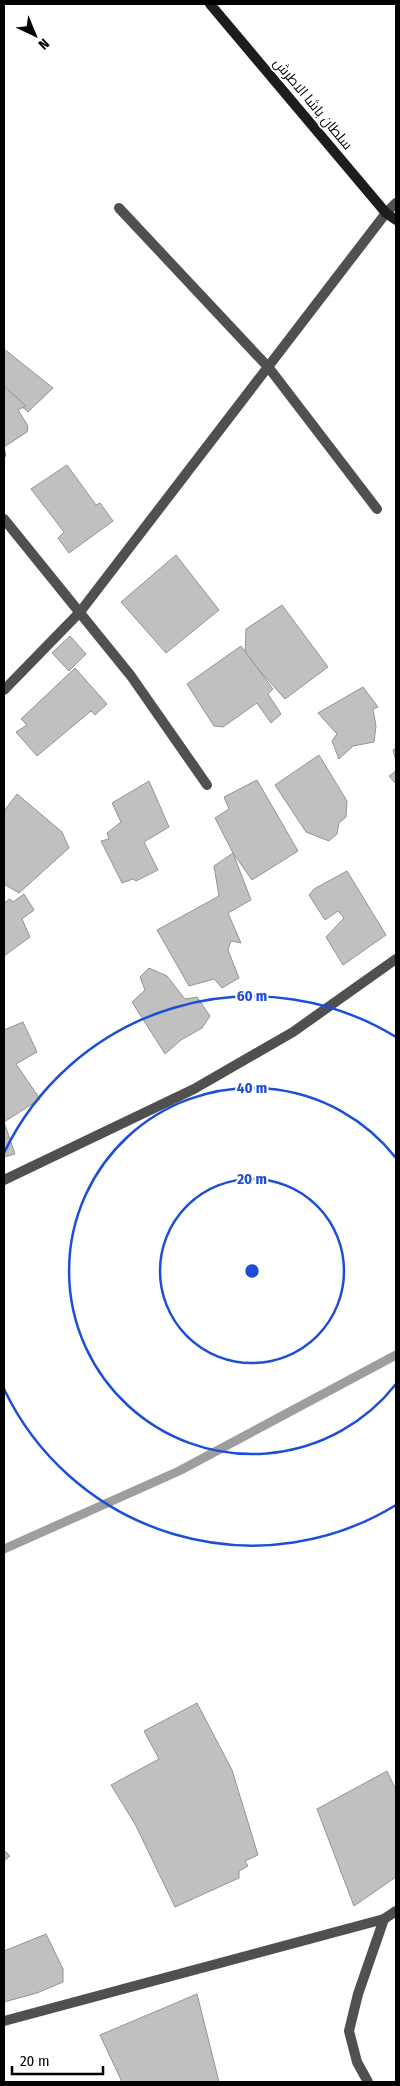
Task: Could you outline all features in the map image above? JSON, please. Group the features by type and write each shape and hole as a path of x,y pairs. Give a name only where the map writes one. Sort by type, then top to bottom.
{"main road":[{"name":"سلطان باشا الاطرش","path":"210,4 386,213 396,220"}],"street":[{"path":"4,690 80,612 386,213 396,203"},
{"path":"119,208 268,368 377,509"},
{"path":"4,519 131,676 207,785"},
{"path":"4,1180 194,1089 293,1032 396,959"},
{"path":"4,2021 384,1919 396,1911"},
{"path":"368,2082 357,2062 350,2031 358,1994 384,1919"}],"building":[{"path":"4,349 53,388 28,412 4,391"},
{"path":"4,386 26,406 18,410 28,426 27,432 4,447"},
{"path":"67,465 96,505 100,503 113,521 69,553 58,538 64,532 31,489"},
{"path":"176,555 219,610 166,653 121,602"},
{"path":"282,605 328,667 285,699 245,654 246,629"},
{"path":"70,636 86,654 69,671 52,653"},
{"path":"241,646 273,689 268,694 281,714 271,723 257,703 223,727 214,726 187,684"},
{"path":"75,668 107,704 95,715 91,711 37,756 16,732 27,725 21,719"},
{"path":"363,687 378,707 373,709 376,726 374,742 353,746 339,759 332,741 337,734 318,713"},
{"path":"396,748 396,761 393,750"},
{"path":"319,755 347,801 346,817 339,823 337,834 329,841 306,832 275,785"},
{"path":"396,771 396,784 389,776"},
{"path":"257,780 298,851 252,880 233,853 215,818 229,809 224,797"},
{"path":"149,781 169,827 144,842 158,870 136,881 133,879 122,883 101,841 109,839 107,833 121,822 112,803"},
{"path":"17,794 62,832 69,848 19,893 4,884 4,811"},
{"path":"233,853 251,900 228,913 241,943 231,941 228,950 239,978 222,988 214,979 189,986 157,930 219,896 214,866"},
{"path":"347,871 386,935 343,965 326,937 344,918 338,911 325,920 309,895 314,889"},
{"path":"24,894 34,910 22,919 30,937 4,956 4,903 10,899 13,902"},
{"path":"149,968 167,976 185,999 197,997 210,1016 202,1028 181,1040 165,1054 132,1002 145,990 140,977"},
{"path":"23,1022 37,1052 16,1064 40,1099 4,1122 4,1030"},
{"path":"4,1122 15,1154 4,1157"},
{"path":"197,1703 232,1770 258,1855 245,1861 248,1866 239,1871 239,1878 175,1907 135,1824 111,1785 159,1759 144,1731"},
{"path":"387,1771 396,1790 396,1877 354,1906 317,1809"},
{"path":"4,1850 10,1856 4,1861"},
{"path":"46,1934 63,1969 63,1982 37,1993 4,2002 4,1951"},
{"path":"197,1994 219,2082 122,2082 100,2035"}],"waterway":[{"path":"4,1549 179,1471 396,1355"}]}
